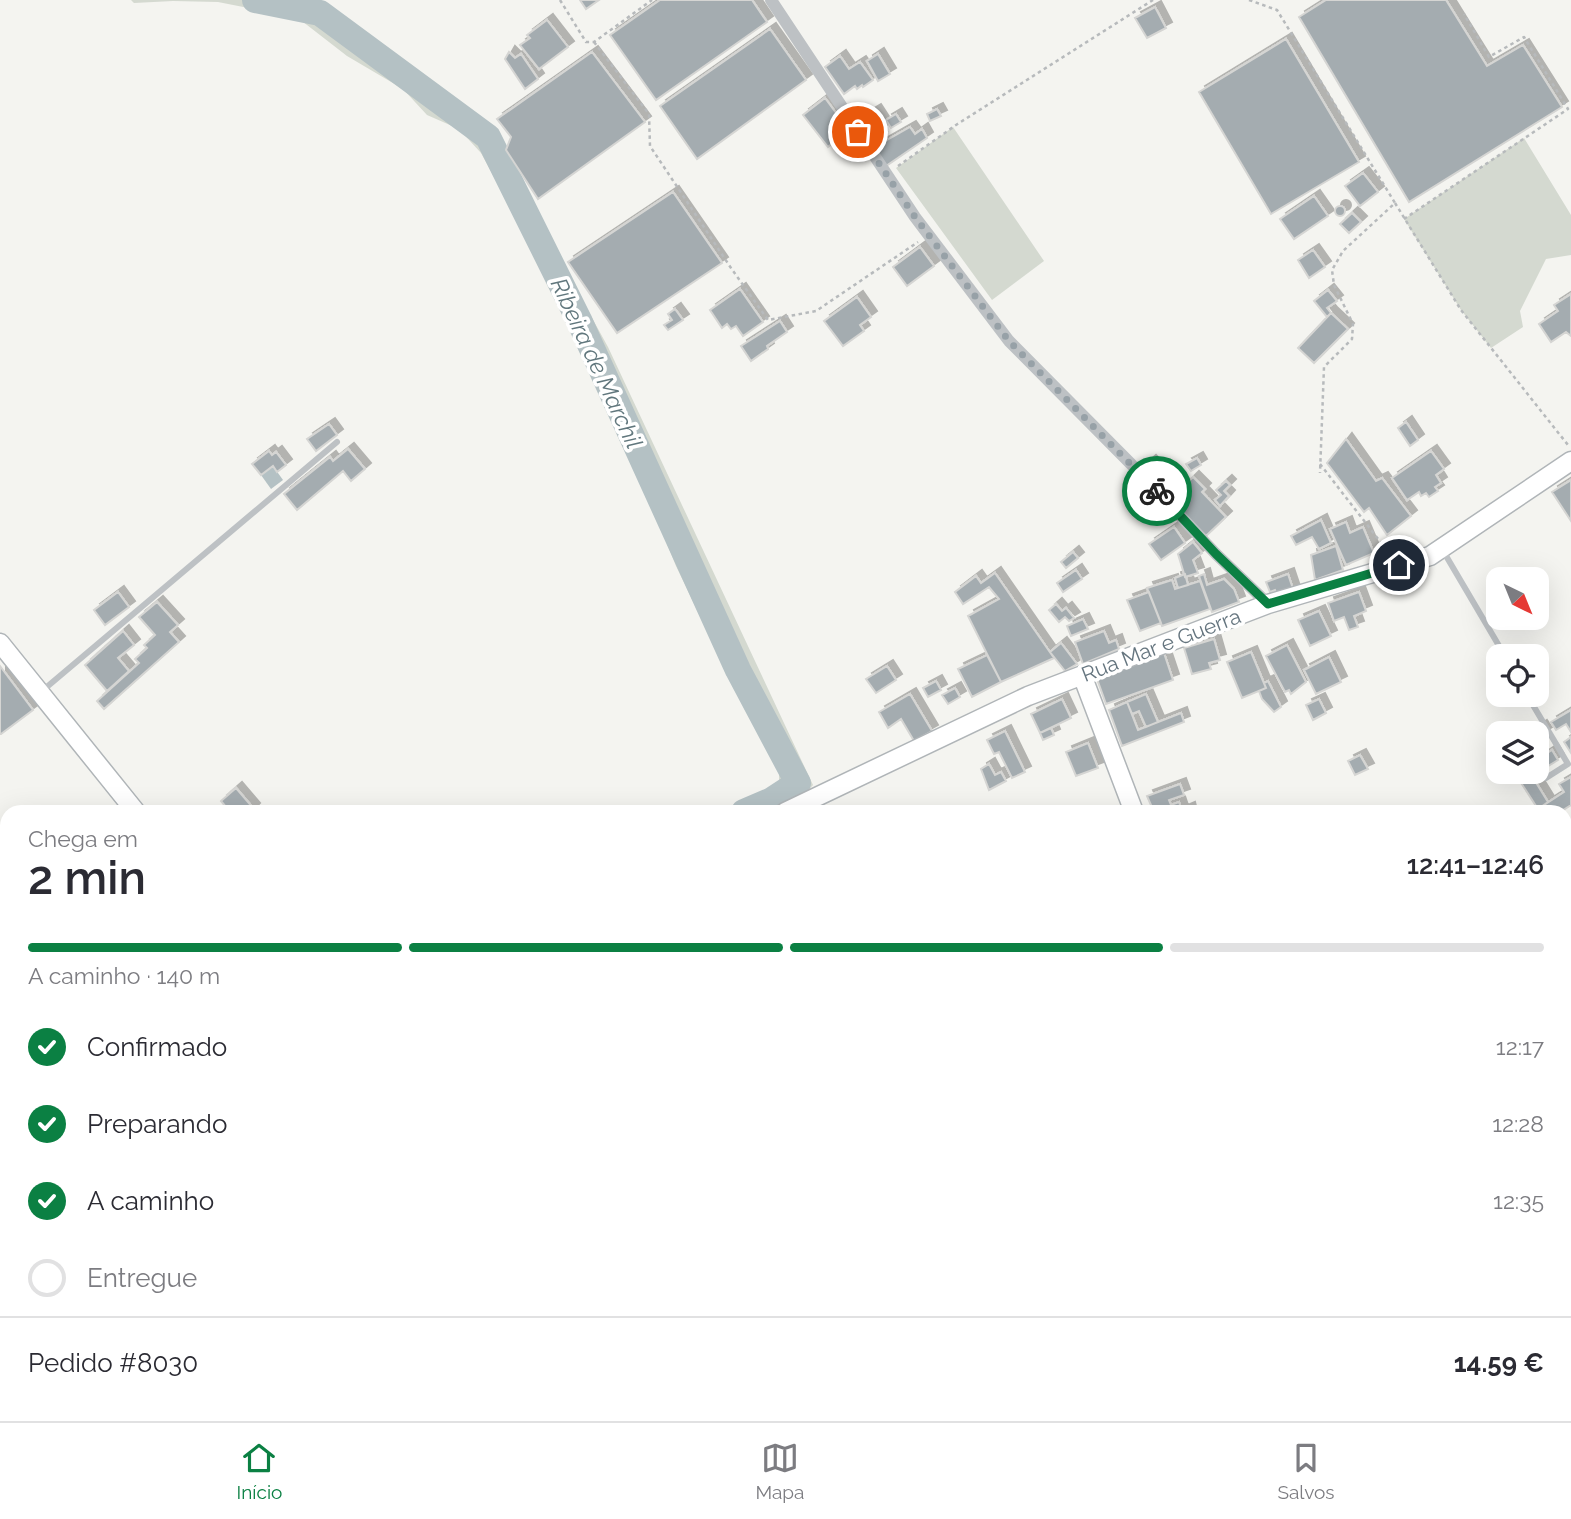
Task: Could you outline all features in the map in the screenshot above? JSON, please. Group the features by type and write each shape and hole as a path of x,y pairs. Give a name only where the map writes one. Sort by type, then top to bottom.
{"street":[{"path":"771,0 886,174 1009,341 1268,604"},
{"name":"Rua Mar e Guerra","path":"800,805 1028,696 1268,604 1430,556 1571,461"},
{"path":"0,643 130,805"},
{"path":"1082,675 1131,805"}],"lane":[{"path":"40,693 337,442"},
{"path":"1441,548 1498,644"},
{"path":"1549,732 1568,764 1549,776"}],"path":[{"path":"560,0 586,42 594,42 652,0"},
{"path":"886,174 956,125 1153,0"},
{"path":"1249,0 1277,10 1461,310 1571,448"},
{"path":"1404,219 1568,109 1524,37 1489,57 1464,14"},
{"path":"594,42 649,114 650,146 768,320 816,311 929,235"},
{"path":"1320,474 1324,367 1352,339 1353,324 1334,285 1332,270 1343,251 1395,203"},
{"path":"1320,464 1399,565"}],"shaded area":[{"path":"131,0 311,0 323,5 483,120 499,141 531,207 608,347 813,785 806,793 790,802 779,785 779,771 744,708 676,566 622,433 539,259 481,153 459,129 427,115 403,89 347,56 298,18 218,2 134,3"},
{"path":"953,127 1044,261 992,300 896,168"},
{"path":"1524,138 1571,215 1571,255 1546,259 1520,311 1523,327 1491,348 1461,310 1404,219"},
{"path":"273,466 283,480 271,489 261,475"}],"building":[{"path":"580,0 599,0 586,9"},
{"path":"660,0 752,0 767,22 656,100 610,35"},
{"path":"1326,0 1446,0 1487,66 1523,45 1562,107 1409,202 1299,17"},
{"path":"1155,7 1166,28 1147,38 1135,18"},
{"path":"547,20 568,47 539,69 520,45 530,38 527,35"},
{"path":"770,29 806,80 697,159 660,106"},
{"path":"1286,39 1359,162 1271,214 1199,92"},
{"path":"509,52 515,58 521,54 538,79 525,89 505,59"},
{"path":"592,52 645,122 538,199 506,150 511,137 497,119"},
{"path":"878,54 890,74 878,81 867,61"},
{"path":"840,56 849,69 860,62 873,80 857,89 855,86 844,94 825,67"},
{"path":"825,98 845,125 836,132 840,137 828,147 803,115"},
{"path":"937,109 941,116 930,121 927,114"},
{"path":"875,110 886,127 878,133 881,137 870,144 864,134 873,128 865,116"},
{"path":"896,114 901,122 891,128 886,120"},
{"path":"910,127 915,134 922,129 927,138 886,166 873,148"},
{"path":"1363,173 1378,192 1360,206 1345,186"},
{"path":"673,192 722,263 617,333 568,262"},
{"path":"1314,196 1328,216 1294,239 1280,219"},
{"path":"1340,206 1345,211 1340,216 1335,211"},
{"path":"1352,213 1361,222 1349,233 1340,224"},
{"path":"920,247 934,266 907,286 893,267"},
{"path":"1313,250 1325,267 1309,278 1298,260"},
{"path":"740,289 763,322 743,336 736,326 731,329 727,324 722,328 710,310"},
{"path":"1328,290 1337,301 1327,308 1331,313 1327,317 1314,301"},
{"path":"1571,294 1571,336 1566,332 1551,342 1539,324 1558,311 1554,305"},
{"path":"857,297 871,317 860,325 864,331 843,346 824,321"},
{"path":"675,309 683,320 668,330 664,325 672,320 668,314"},
{"path":"1331,313 1348,329 1314,363 1298,348"},
{"path":"780,321 787,332 751,361 741,346"},
{"path":"1406,422 1418,440 1410,446 1398,428"},
{"path":"329,424 337,435 316,451 307,439"},
{"path":"1346,439 1376,481 1382,478 1411,516 1387,535 1369,508 1364,512 1327,463"},
{"path":"348,449 365,469 351,481 343,471 297,510 284,494 330,457 333,461"},
{"path":"269,451 272,455 276,452 286,465 277,472 273,466 261,475 252,464"},
{"path":"1431,451 1444,469 1436,475 1441,483 1435,487 1438,491 1429,497 1426,493 1421,496 1419,492 1407,500 1392,478"},
{"path":"1197,458 1201,465 1191,471 1186,464"},
{"path":"1150,461 1161,473 1153,480 1142,468"},
{"path":"1193,477 1205,489 1202,492 1226,517 1206,536 1160,489 1172,478 1182,488"},
{"path":"1571,480 1571,521 1552,492"},
{"path":"1226,481 1230,485 1224,491 1229,496 1220,506 1215,500 1221,495 1216,490"},
{"path":"1321,520 1331,543 1319,549 1312,537 1296,545 1291,536"},
{"path":"1346,522 1350,533 1363,527 1374,553 1346,565 1330,529"},
{"path":"1174,527 1185,543 1161,560 1149,544"},
{"path":"1193,542 1202,553 1193,560 1198,573 1185,577 1178,554"},
{"path":"1336,546 1343,570 1315,580 1311,555"},
{"path":"1073,552 1078,558 1066,568 1061,562"},
{"path":"1076,570 1082,579 1063,592 1057,583"},
{"path":"995,573 1054,658 1001,682 968,616 999,599 989,587 963,604 955,592 976,576 981,583"},
{"path":"1185,574 1188,585 1178,588 1175,578"},
{"path":"1204,574 1207,585 1224,579 1234,589 1239,602 1212,612 1199,576"},
{"path":"1288,574 1294,592 1278,598 1275,590 1270,592 1266,582"},
{"path":"1172,580 1175,589 1200,581 1210,609 1162,626 1147,588"},
{"path":"118,592 129,607 105,625 94,610"},
{"path":"1149,592 1161,623 1140,631 1127,600"},
{"path":"1359,592 1366,611 1354,616 1358,627 1349,630 1344,617 1334,621 1328,603"},
{"path":"157,602 178,625 170,632 179,642 104,709 97,701 139,663 135,659 147,648 144,645 155,635 139,617"},
{"path":"1056,604 1062,611 1066,608 1074,618 1069,621 1065,617 1059,622 1049,610"},
{"path":"1319,611 1331,636 1310,646 1298,620"},
{"path":"1083,619 1088,629 1071,636 1067,626"},
{"path":"123,631 134,645 118,658 129,671 107,691 85,665"},
{"path":"1104,631 1109,643 1116,640 1119,649 1083,664 1075,642"},
{"path":"1214,639 1220,660 1209,663 1211,669 1192,674 1184,648"},
{"path":"1061,643 1077,664 1065,671 1050,652"},
{"path":"1287,645 1306,682 1291,694 1289,690 1285,692 1266,656"},
{"path":"1251,652 1266,688 1242,698 1227,662"},
{"path":"1164,653 1173,680 1106,704 1096,676"},
{"path":"987,655 1001,682 972,697 958,669"},
{"path":"1329,657 1341,682 1316,694 1304,670"},
{"path":"0,666 33,710 1,734 0,734"},
{"path":"887,666 896,680 876,693 866,679"},
{"path":"936,681 941,690 928,697 923,688"},
{"path":"1268,681 1281,707 1274,712 1262,699 1259,691 1266,688 1264,683"},
{"path":"955,688 960,697 948,704 942,695"},
{"path":"910,694 932,731 914,741 901,719 888,728 879,712"},
{"path":"1146,694 1158,722 1146,727 1139,711 1132,714 1127,702"},
{"path":"1062,699 1071,718 1040,733 1031,714"},
{"path":"1319,699 1326,713 1313,720 1306,705"},
{"path":"1127,702 1138,730 1181,713 1184,722 1122,746 1109,710"},
{"path":"1571,710 1571,732 1566,724 1556,730 1551,722"},
{"path":"1051,728 1054,735 1043,740 1040,733"},
{"path":"1005,731 1025,772 1012,778 999,752 994,754 987,740"},
{"path":"1571,737 1571,753 1564,742"},
{"path":"1088,743 1098,768 1076,776 1066,752"},
{"path":"1552,750 1558,760 1549,766 1549,752"},
{"path":"1360,755 1368,769 1355,775 1348,761"},
{"path":"989,764 995,775 1001,772 1006,781 989,790 981,769"},
{"path":"1571,777 1571,805 1544,805 1564,792 1559,784"},
{"path":"1180,784 1184,795 1169,800 1171,805 1151,805 1147,796"},
{"path":"1522,784 1537,784 1548,802 1535,805"},
{"path":"236,788 251,805 224,805 221,801"}],"waterway":[{"name":"Ribeira de Marchil","path":"255,0 320,13 488,137 579,320 738,670 798,783 760,805"}],"way so far":[{"path":"858,132 915,217 1009,341 1157,491"}],"route":[{"path":"1157,491 1268,604 1399,565"}]}
